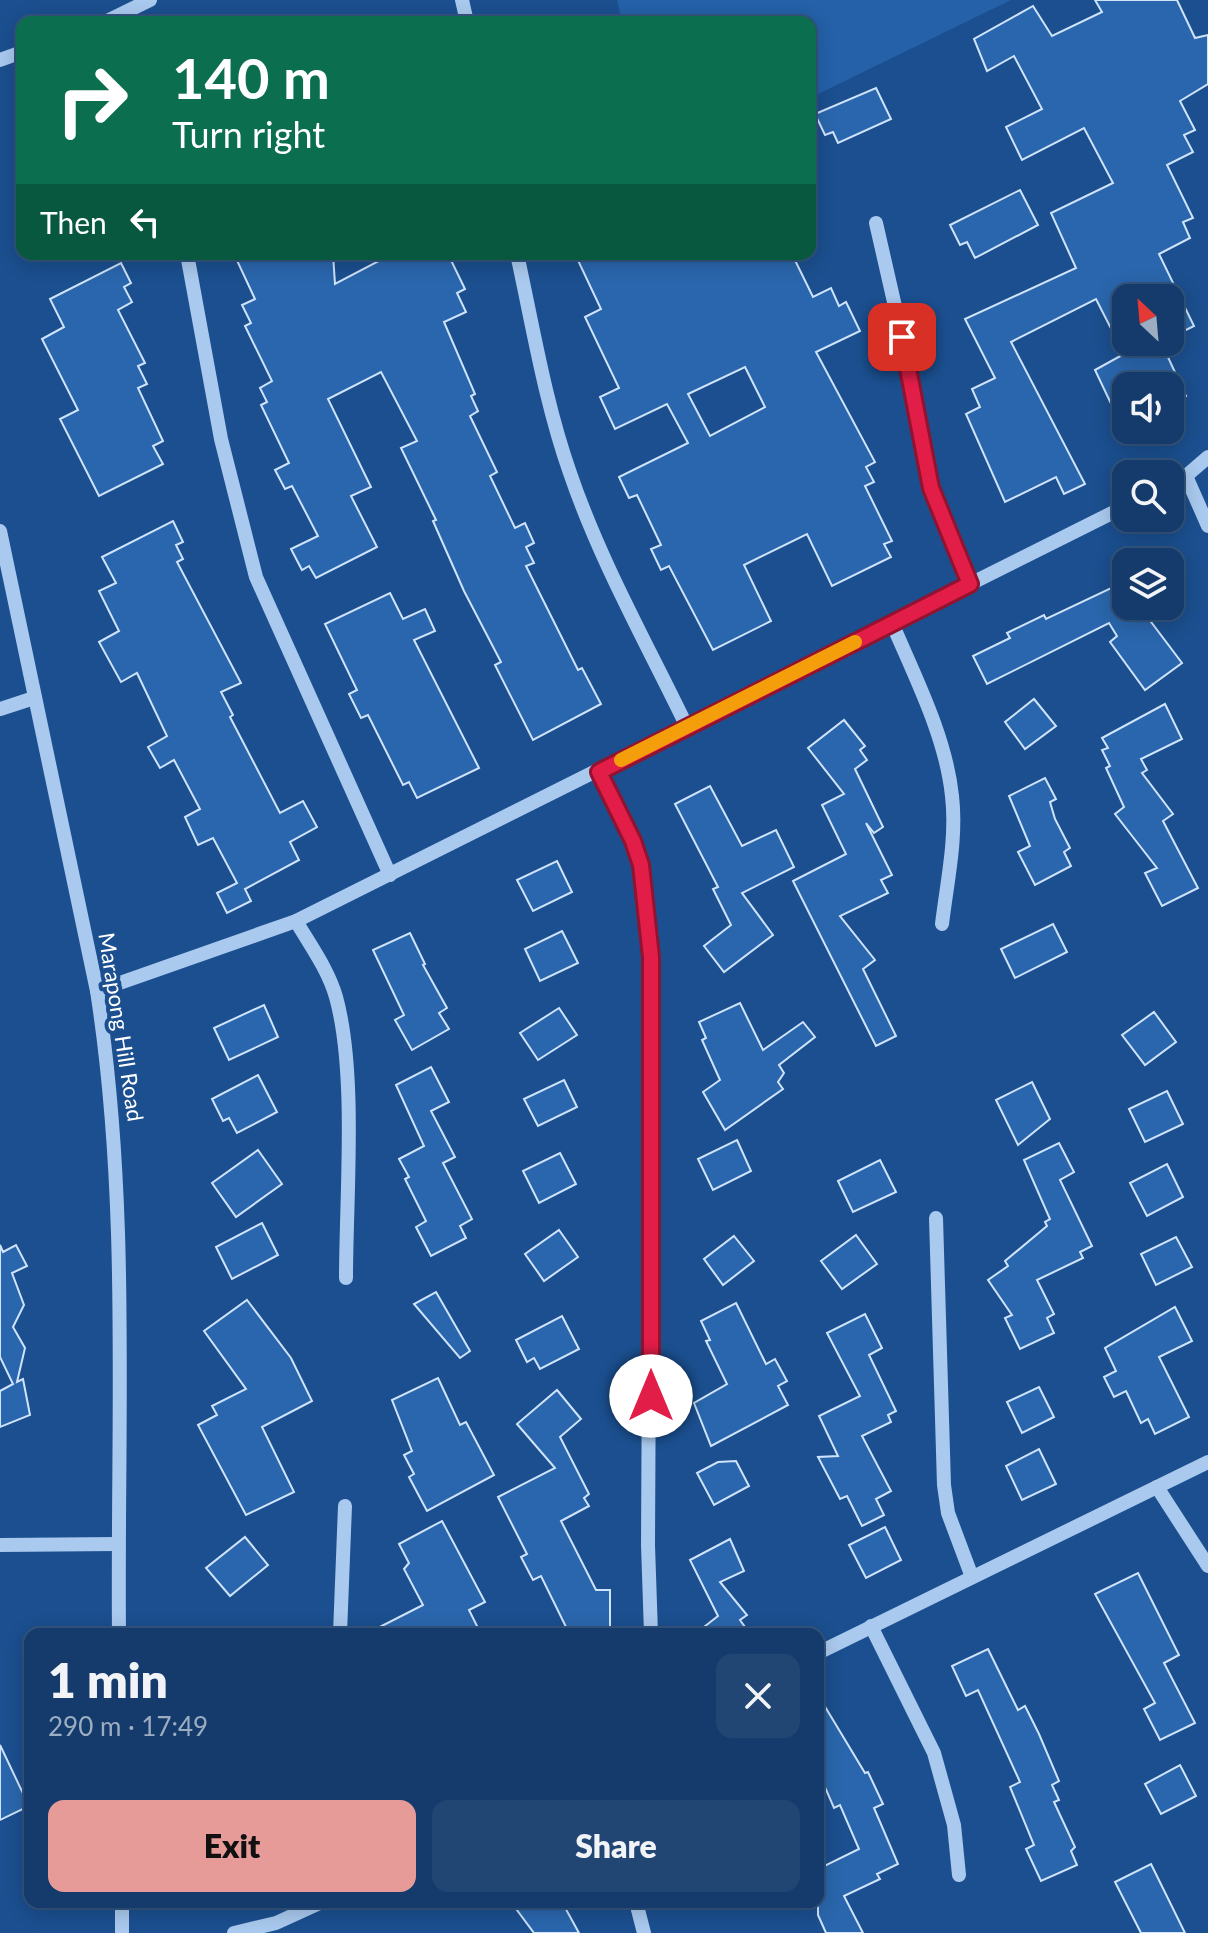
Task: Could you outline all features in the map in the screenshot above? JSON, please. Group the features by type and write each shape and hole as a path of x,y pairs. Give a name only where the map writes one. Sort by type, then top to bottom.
{"street":[{"path":"117,16 150,0"},
{"path":"876,223 915,394 931,488 970,584"},
{"path":"188,260 224,454 256,577 390,875"},
{"path":"518,260 552,419 571,476 608,563 687,727"},
{"path":"1208,457 1186,476 1208,526"},
{"path":"97,991 296,921 1112,513"},
{"name":"Marapong Hill Road","path":"0,531 97,991 115,1133 119,1628"},
{"path":"892,623 917,681 952,794 953,833 942,924"},
{"path":"0,709 34,698"},
{"path":"599,772 633,841 641,865 651,957 648,1545 651,1628"},
{"path":"296,921 326,972 341,1022 346,1091 346,1278"},
{"path":"936,1218 944,1485 948,1513 972,1577"},
{"path":"824,1650 1208,1462"},
{"path":"1157,1487 1208,1566"},
{"path":"340,1628 345,1506"},
{"path":"0,1545 118,1544"},
{"path":"871,1626 934,1753 952,1814 959,1875"},
{"path":"122,1908 122,1933"},
{"path":"234,1933 279,1928 312,1908"},
{"path":"638,1908 644,1933"}],"shaded area":[{"path":"617,0 1011,0 816,95 816,16 621,16"}],"building":[{"path":"1095,0 1177,0 1195,38 1208,35 1208,84 1180,101 1195,130 1184,135 1193,152 1167,165 1193,218 1183,222 1190,238 1159,254 1174,284 1112,284 1112,330 1096,299 1011,342 1085,484 1064,494 1056,477 1005,502 966,414 980,407 972,389 995,378 965,319 1076,268 1051,213 1113,183 1084,128 1022,160 1006,127 1042,109 1014,56 987,71 974,39 1033,6 1052,36 1102,12"},
{"path":"876,88 891,119 838,143 833,132 825,135 816,114"},
{"path":"1020,190 1038,225 975,258 967,242 960,245 950,225"},
{"path":"237,260 333,260 335,284 381,260 451,260 465,289 457,293 466,312 444,322 475,394 471,396 478,411 470,416 497,472 490,476 515,528 525,523 534,543 526,547 534,563 526,566 578,670 582,668 601,704 533,740 495,665 501,662 464,591 433,521 436,520 401,448 417,441 381,372 328,399 371,487 351,496 377,547 316,578 309,566 302,570 291,549 318,536 292,486 285,489 275,470 289,463 261,405 267,402 260,388 272,381 245,326 251,323 242,305 255,299"},
{"path":"578,260 795,260 813,297 831,288 839,306 846,302 860,331 816,352 875,462 866,467 874,482 865,486 892,541 884,544 891,557 832,586 807,534 744,565 771,621 713,650 669,566 661,570 651,549 661,545 637,495 629,498 619,477 688,443 667,404 615,429 600,397 619,388 585,317 601,309","holes":["745,367 765,407 710,436 688,394"]},
{"path":"121,263 131,283 124,287 132,302 118,310 145,363 138,366 147,384 138,388 163,441 153,446 163,464 99,496 60,419 78,410 42,339 64,327 50,299"},
{"path":"1184,305 1194,326 1184,331"},
{"path":"1120,356 1167,356 1175,372 1112,372 1112,406 1095,370"},
{"path":"173,521 183,542 176,545 183,559 177,562 241,683 221,692 233,715 230,717 280,813 303,801 317,827 290,842 299,860 245,889 251,901 227,913 217,893 237,883 213,838 198,845 185,817 200,809 174,760 160,768 148,747 167,736 137,673 121,682 99,642 119,631 99,591 116,583 102,557"},
{"path":"1112,588 1112,620 1150,620 1182,663 1145,690 1110,642 1117,636 1109,623 987,684 973,656 1010,638 1007,633 1044,615 1046,619"},
{"path":"390,593 403,619 425,609 435,631 414,640 479,768 417,798 409,782 403,785 368,715 361,718 349,694 357,690 325,624"},
{"path":"1034,699 1056,726 1025,749 1005,722"},
{"path":"1165,704 1182,739 1141,759 1147,770 1142,773 1173,814 1163,821 1198,888 1162,906 1145,873 1157,868 1115,814 1124,807 1106,768 1110,766 1102,750 1108,748 1102,738"},
{"path":"844,720 865,746 860,750 867,760 855,769 883,827 874,833 866,823 892,875 881,880 888,893 840,916 875,960 863,969 896,1036 876,1046 793,881 846,854 822,805 844,794 808,748"},
{"path":"1045,778 1056,799 1050,802 1070,848 1064,852 1071,866 1035,885 1018,852 1030,846 1009,796"},
{"path":"710,786 742,846 776,830 794,867 742,893 773,935 724,972 704,946 731,925 713,889 718,887 675,804"},
{"path":"557,861 572,892 533,911 517,880"},
{"path":"1053,924 1067,952 1015,978 1001,949"},
{"path":"562,931 578,963 540,981 525,949"},
{"path":"410,933 423,965 447,1008 439,1013 449,1029 412,1050 395,1020 404,1015 373,950"},
{"path":"740,1003 763,1050 803,1022 815,1037 779,1065 784,1073 778,1082 783,1089 725,1130 703,1092 720,1080 702,1040 706,1038 699,1022"},
{"path":"264,1005 278,1037 229,1060 214,1028"},
{"path":"559,1008 577,1035 538,1060 520,1033"},
{"path":"1154,1012 1176,1042 1145,1065 1122,1035"},
{"path":"431,1067 449,1102 431,1111 455,1157 443,1163 472,1219 460,1226 466,1238 431,1256 416,1227 426,1221 405,1179 409,1177 399,1159 424,1146 396,1085"},
{"path":"258,1075 277,1112 237,1133 229,1118 223,1121 212,1099"},
{"path":"564,1080 577,1107 538,1126 524,1099"},
{"path":"1032,1082 1050,1119 1018,1145 996,1100"},
{"path":"1167,1091 1183,1124 1145,1142 1129,1109"},
{"path":"737,1140 751,1171 713,1190 698,1159"},
{"path":"1059,1143 1074,1172 1060,1180 1092,1246 1080,1252 1083,1258 1037,1280 1054,1314 1047,1318 1054,1333 1020,1349 1005,1318 1012,1315 988,1280 1008,1266 1005,1261 1047,1226 1045,1222 1050,1219 1024,1160"},
{"path":"258,1150 282,1184 236,1217 212,1183"},
{"path":"560,1153 576,1184 539,1203 523,1171"},
{"path":"880,1160 896,1192 853,1212 838,1181"},
{"path":"1167,1164 1183,1197 1147,1216 1130,1183"},
{"path":"262,1223 278,1255 232,1279 216,1247"},
{"path":"559,1230 578,1257 544,1281 525,1254"},
{"path":"856,1235 877,1264 842,1289 821,1261"},
{"path":"734,1236 754,1261 723,1285 704,1259"},
{"path":"1176,1237 1192,1267 1156,1285 1141,1254"},
{"path":"0,1245 3,1252 16,1245 27,1266 12,1273 24,1305 13,1327 25,1348 17,1382 23,1379 30,1415 0,1427 0,1391 13,1384 0,1357"},
{"path":"436,1292 470,1351 460,1358 414,1304"},
{"path":"247,1300 291,1358 312,1401 262,1427 294,1492 246,1515 198,1425 217,1415 212,1406 246,1389 204,1331"},
{"path":"736,1303 766,1364 775,1359 787,1381 778,1386 788,1405 711,1446 694,1403 727,1384 706,1341 710,1340 701,1321"},
{"path":"1175,1307 1192,1341 1159,1357 1189,1417 1155,1434 1148,1419 1141,1423 1126,1391 1114,1397 1104,1377 1116,1371 1105,1348"},
{"path":"865,1314 882,1348 869,1355 896,1411 888,1415 891,1422 862,1436 891,1491 876,1499 884,1515 862,1526 847,1496 840,1499 818,1457 838,1456 819,1416 860,1396 827,1333"},
{"path":"562,1316 579,1349 540,1369 534,1358 527,1362 516,1340"},
{"path":"438,1378 460,1425 466,1422 494,1475 427,1511 409,1477 414,1474 404,1455 412,1451 392,1400"},
{"path":"1039,1387 1054,1417 1022,1433 1007,1402"},
{"path":"557,1390 581,1419 560,1437 589,1494 584,1498 589,1506 561,1521 596,1590 610,1590 610,1628 567,1628 541,1576 533,1580 521,1557 527,1554 498,1497 555,1468 517,1424"},
{"path":"1039,1449 1056,1484 1022,1500 1006,1466"},
{"path":"736,1461 749,1486 714,1505 697,1473 718,1462"},
{"path":"442,1521 485,1602 469,1610 478,1628 378,1628 423,1605 404,1569 409,1563 399,1544"},
{"path":"885,1527 901,1560 866,1578 849,1545"},
{"path":"245,1537 268,1565 230,1596 206,1568"},
{"path":"730,1539 744,1571 720,1582 747,1615 740,1620 746,1628 703,1628 718,1616 690,1560"},
{"path":"1138,1573 1179,1655 1164,1663 1195,1723 1160,1740 1144,1709 1155,1703 1095,1594"},
{"path":"988,1649 1018,1710 1025,1706 1039,1734 1059,1781 1052,1785 1059,1800 1054,1802 1075,1847 1071,1851 1077,1865 1041,1881 1026,1849 1034,1845 1010,1787 1020,1782 978,1690 966,1696 952,1666"},
{"path":"824,1705 865,1773 868,1772 883,1804 874,1808 898,1864 877,1874 880,1879 844,1896 863,1933 826,1933 818,1915 818,1908 824,1908 824,1866 859,1849 840,1805 834,1808 824,1785"},
{"path":"0,1745 24,1795 24,1808 0,1820"},
{"path":"1180,1765 1196,1796 1161,1814 1145,1784"},
{"path":"1151,1864 1185,1933 1141,1933 1115,1882"},
{"path":"515,1908 565,1908 579,1933 534,1933"}],"slow traffic":[{"path":"621,760 855,642"}],"route":[{"path":"651,1396 651,957 646,892 633,841 599,772 970,584 931,488 902,337"}]}
